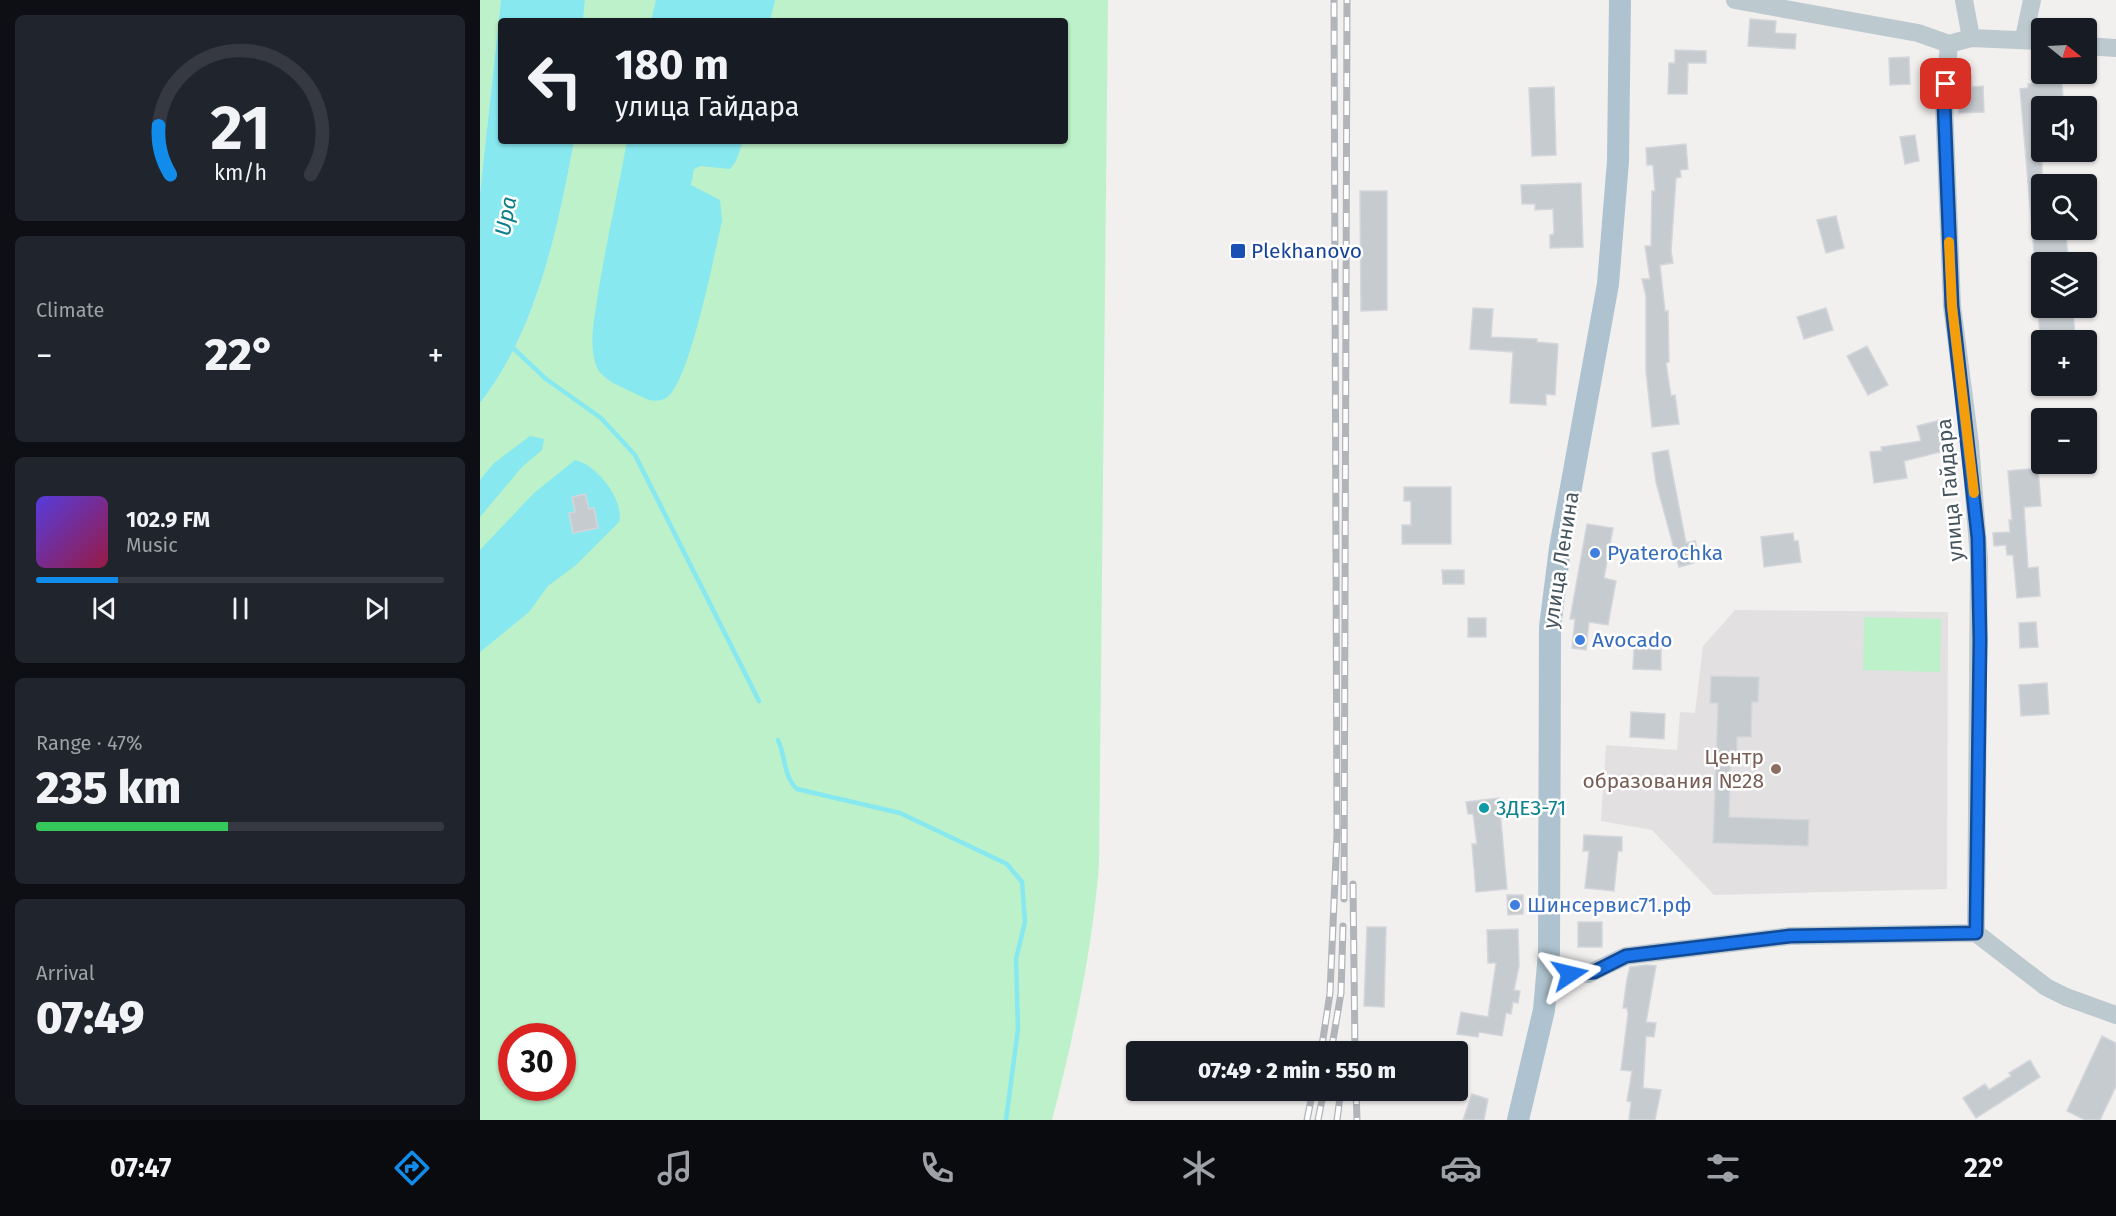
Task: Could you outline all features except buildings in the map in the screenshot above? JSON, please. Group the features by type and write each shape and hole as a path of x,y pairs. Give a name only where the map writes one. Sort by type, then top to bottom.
{"main road":[{"name":"улица Ленина","path":"1518,1120 1544,1010 1551,887 1548,671 1550,627 1560,548 1608,284 1618,161 1620,0"}],"street":[{"path":"1736,0 1918,33 1949,44 1971,38 2031,39"},
{"path":"1964,0 1971,38"},
{"path":"2031,0 2032,18"},
{"name":"улица Гайдара","path":"1949,44 1944,104 1952,306 1970,444 1979,559 1976,933"},
{"path":"2097,47 2116,48"},
{"path":"1547,973 1588,974 1626,956 1790,936 1976,933 2046,987 2066,998 2116,1015"}],"shaded area":[{"name":"Центр образования №28","path":"1735,610 1948,612 1947,889 1714,895 1652,830 1601,821 1606,745 1677,750 1680,712 1695,713 1703,646"}],"green space":[{"path":"480,0 501,0 498,18 480,193"},
{"path":"585,0 1108,0 1099,865 1092,930 1081,993 1052,1120 480,1120 480,403 516,344 530,312 552,244 573,144 1068,144 1068,18 583,18"},
{"path":"1864,617 1941,619 1940,672 1863,670"}],"water":[{"path":"501,0 585,0 583,18 499,18"},
{"path":"656,0 775,0 771,18 652,18"},
{"name":"Upa","path":"498,28 498,144 573,144 552,244 530,312 499,375 480,403 480,193"},
{"path":"626,144 742,144 736,161 730,169 700,166 694,169 691,185 720,200 722,221 692,345 675,388 662,400 644,398 615,384 597,368 593,353 593,328"},
{"path":"530,436 544,439 542,450 522,467 480,517 480,480 494,463"},
{"path":"575,460 592,468 607,484 618,504 619,522 576,565 548,586 529,612 480,652 480,550 534,493"}],"waterway":[{"path":"513,348 546,379 601,418 635,455 759,701"},
{"path":"778,740 789,778 797,789 900,813 1007,864 1022,882 1025,922 1016,959 1018,1029 1006,1120"}],"railway":[{"path":"1323,1041 1330,993 1337,834 1334,0"},
{"path":"1344,899 1347,0"},
{"path":"1353,884 1355,1041"},
{"path":"1333,1041 1341,993 1343,926"},
{"path":"1307,1120 1311,1101"},
{"path":"1318,1120 1322,1101"},
{"path":"1337,1120 1340,1101"},
{"path":"1356,1101 1357,1120"}],"slow traffic":[{"path":"1949,242 1952,306 1974,493"}],"place":[{"name":"Plekhanovo","path":"1238,251"},
{"name":"Pyaterochka","path":"1595,553"},
{"name":"Avocado","path":"1580,640"},
{"name":"Центр образования №28","path":"1776,769"},
{"name":"3ДЕЗ-71","path":"1484,808"},
{"name":"Шинсервис71.рф","path":"1515,905"}],"route":[{"path":"1570,974 1588,974 1601,969 1617,958 1626,956 1790,936 1976,933 1979,559 1970,444 1952,306 1944,104 1946,84"}]}
